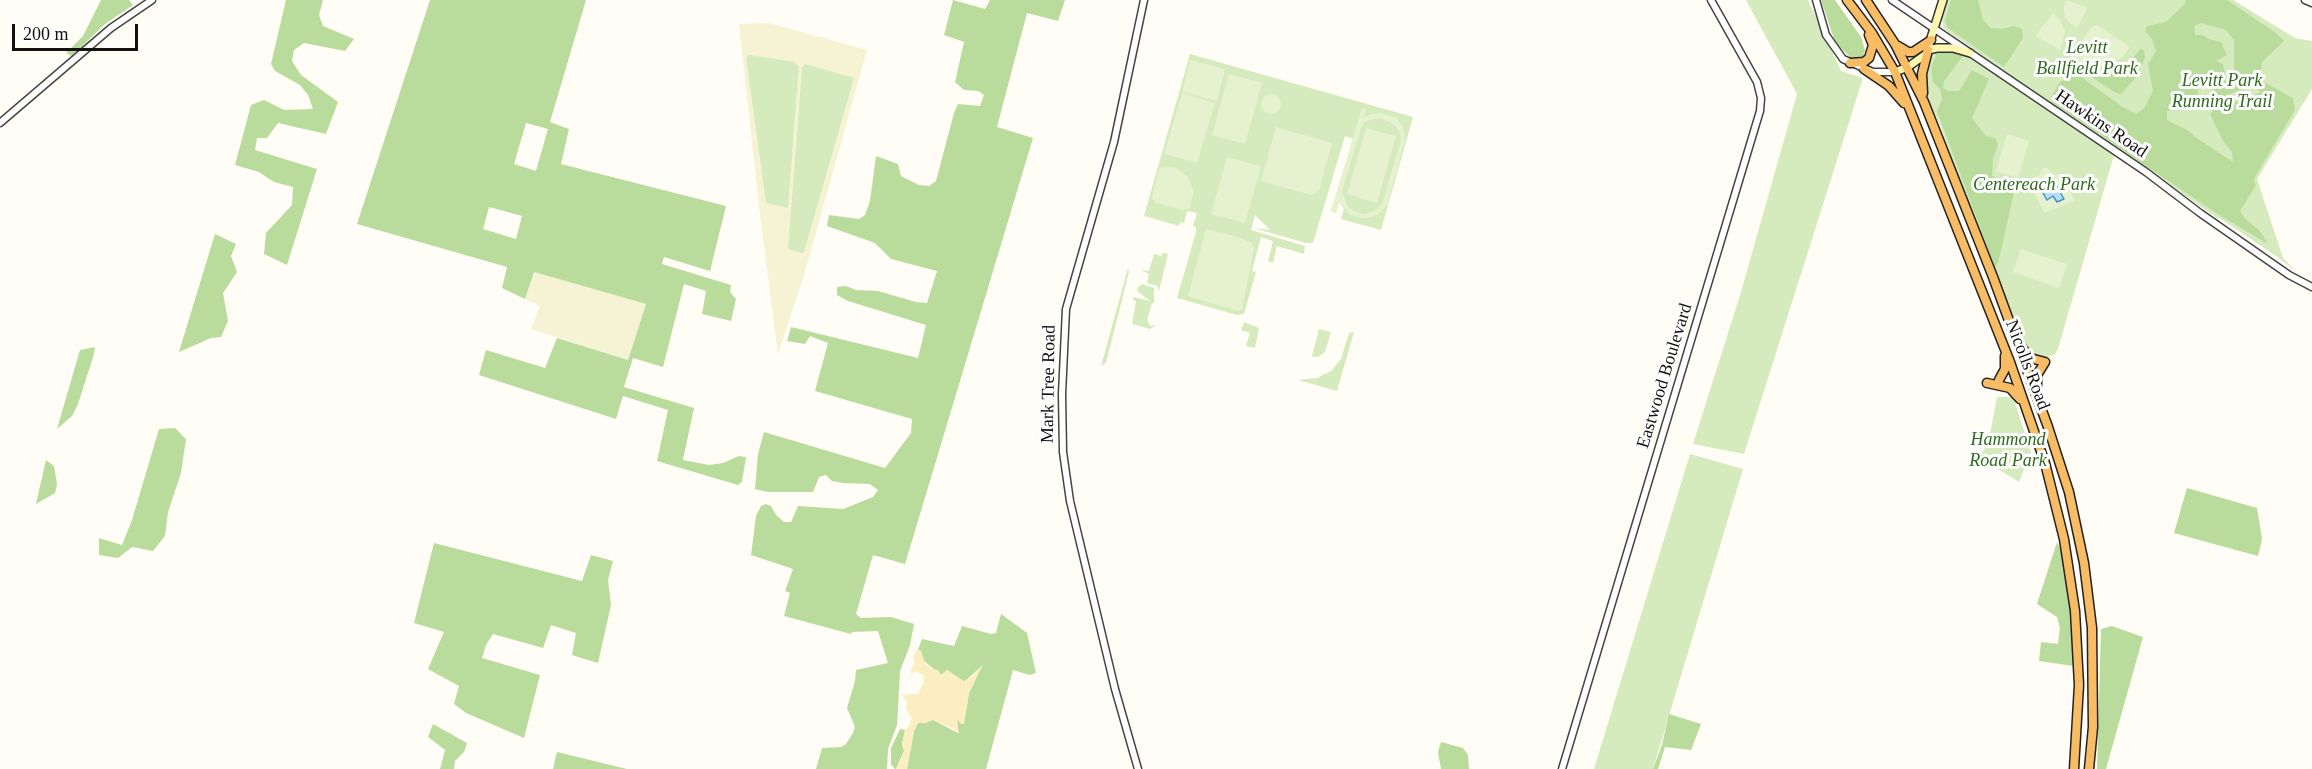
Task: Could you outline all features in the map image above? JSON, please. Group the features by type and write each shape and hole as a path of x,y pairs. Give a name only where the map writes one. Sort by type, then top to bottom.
{"highway":[{"name":"Nicolls Road","path":"1847,0 1895,72 2029,413 2056,502 2073,591 2079,685 2074,769"},
{"name":"Nicolls Road","path":"1866,0 1895,44 1924,102 2013,332 2069,492 2084,563 2092,628 2093,728 2089,769"},
{"path":"1850,63 1864,62 1871,54 1872,45 1866,26"},
{"path":"1895,44 1903,50 1913,52 1931,40"},
{"path":"1924,102 1921,82 1928,50"},
{"path":"1864,69 1889,86 1911,113"},
{"path":"2013,332 2027,355 2045,362 2036,381 2038,402"},
{"path":"1999,380 2005,369 2005,350"},
{"path":"1987,383 2010,388 2029,413"}],"main road":[{"path":"1895,72 1923,57 1928,50 1943,0"},
{"path":"1928,50 1943,47 1970,53"}],"street":[{"path":"0,123 111,28 152,0"},
{"name":"Mark Tree Road","path":"1138,769 1115,689 1070,501 1064,452 1062,394 1066,309 1114,142 1144,0"},
{"name":"Eastwood Boulevard","path":"1562,769 1760,111 1761,98 1757,82 1711,0"},
{"path":"1816,0 1826,34 1838,54 1850,63 1873,72 1895,72"},
{"name":"Hawkins Road","path":"1892,0 2146,172 2289,275 2312,287"},
{"path":"2305,0 2312,3"}],"shaded area":[{"path":"769,23 867,50 805,272 778,355 739,24"},
{"path":"534,272 646,304 628,360 531,329 540,306 525,299"}],"green space":[{"path":"101,0 129,0 133,5 105,24 72,56 66,53 83,36"},
{"path":"286,0 323,0 319,15 323,26 354,39 345,51 304,43 294,50 292,61 301,75 338,102 326,134 278,123 267,138 257,138 255,150 317,169 287,265 264,254 266,233 292,205 293,187 274,182 259,172 235,165 251,105 264,100 284,110 313,109 308,95 300,85 275,71 271,64"},
{"path":"430,0 586,0 550,122 569,129 561,164 726,206 710,271 664,257 662,264 731,285 730,292 736,299 731,321 702,314 706,291 684,284 663,367 633,358 624,387 694,408 683,460 709,465 723,463 739,456 746,457 742,482 738,485 657,461 668,410 623,396 616,419 479,375 486,350 545,368 557,338 628,360 646,304 534,272 525,299 502,288 507,267 357,224","holes":["526,123 548,129 536,171 514,164","489,207 522,216 516,239 483,229"]},
{"path":"953,0 985,9 990,0 1065,0 1058,21 1027,13 997,127 1033,138 905,564 873,555 856,614 861,618 891,617 914,624 910,645 900,671 897,725 888,749 887,769 816,769 822,748 841,747 846,744 853,733 855,727 847,708 856,670 888,663 878,631 852,632 851,634 784,616 790,593 785,591 793,569 751,555 756,516 761,506 766,504 771,506 784,522 791,522 798,506 843,509 873,497 878,490 870,484 832,481 826,475 819,477 813,492 768,492 755,489 758,454 764,432 885,468 911,433 912,419 815,391 828,343 810,336 805,344 787,341 791,327 918,358 926,325 848,301 837,295 837,287 846,286 856,290 878,291 927,303 937,271 891,259 875,243 827,226 829,215 859,219 865,215 870,201 876,156 898,164 901,176 919,185 929,186 936,181 958,104 980,106 984,95 978,91 964,90 955,82 964,42 944,35"},
{"path":"1746,0 1808,0 1841,71 1863,78 1744,454 1693,444 1741,292 1797,94"},
{"path":"1821,0 1835,0 1861,37 1865,50 1863,56 1850,57 1835,42"},
{"name":"Levitt Park Running Trail","path":"1948,0 2233,0 2295,38 2312,41 2312,89 2257,179 2283,258 2298,273 1944,29 1942,20"},
{"path":"1951,0 1978,0 1983,20 1991,28 2001,29 2014,26 2022,29 2023,38 2004,67 1948,28 1945,21"},
{"path":"2066,0 2086,7 2077,29 2065,18"},
{"name":"Levitt Park Running Trail","path":"2185,0 2227,0 2276,33 2284,41 2262,62 2260,80 2293,98 2295,110 2256,175 2254,181 2256,185 2240,211 2245,219 2259,230 2268,244 2216,213 2052,102 2051,97 2060,82 2076,73 2121,106 2136,114 2144,108 2153,91 2148,64 2156,51 2152,39 2145,31 2147,26 2166,22 2185,4","holes":["2201,23 2226,30 2234,40 2234,72 2225,73 2223,64 2216,61 2227,55 2221,42 2203,35 2195,35 2194,26","2209,83 2220,98 2243,89 2247,84 2254,85 2261,92 2214,110 2210,114 2223,141 2232,152 2233,162 2189,131 2167,120 2167,111 2185,109 2190,101 2198,96 2198,87"]},
{"path":"2053,13 2060,20 2065,31 2061,50 2035,36"},
{"name":"Levitt Ballfield Park","path":"2097,25 2130,47 2114,63 2100,67 2082,65 2071,58 2091,27"},
{"name":"Centereach Park","path":"1949,44 2114,155 2058,349 2055,354 2045,358 2027,353 1959,182 1941,127 1924,90 1925,64 1932,49"},
{"path":"2140,49 2144,50 2145,58 2136,77 2121,94 2090,76 2104,76 2118,71 2127,66"},
{"path":"1938,50 1954,51 1963,56 1944,81 1943,88 1948,91 1959,91 1972,70 1989,79 1972,118 1986,136 1995,138 1998,145 1993,158 1992,176 2014,185 1998,263 1995,267 1937,111 1942,99 1940,89 1933,82 1931,67"},
{"path":"1190,54 1413,117 1381,230 1341,219 1344,209 1339,202 1336,213 1331,211 1353,139 1345,136 1313,243 1253,228 1270,230 1255,215 1251,230 1305,246 1304,254 1277,246 1273,263 1268,261 1273,241 1261,237 1252,271 1256,272 1244,314 1237,315 1177,298 1196,232 1196,227 1193,226 1197,213 1187,211 1184,223 1180,222 1179,226 1144,216"},
{"path":"750,55 794,62 799,66 788,208 766,203 746,57"},
{"path":"1190,60 1225,69 1217,101 1182,92"},
{"path":"805,64 854,78 804,252 801,253 788,249 802,68"},
{"path":"1229,74 1262,83 1245,144 1212,135"},
{"path":"1182,93 1215,103 1197,163 1164,154"},
{"path":"1271,94 1278,97 1281,104 1278,111 1271,114 1264,111 1261,104 1264,97"},
{"path":"1362,108 1366,109 1364,118 1371,114 1382,113 1396,118 1403,127 1405,140 1387,205 1377,215 1364,219 1350,215 1339,202 1336,213 1331,211","holes":["1382,119 1392,123 1398,129 1401,140 1383,202 1375,211 1358,213 1348,207 1342,191 1361,128 1365,122"]},
{"path":"1276,127 1332,143 1319,191 1312,195 1261,181"},
{"path":"1366,128 1396,136 1377,203 1347,194"},
{"path":"2007,134 2029,141 2018,178 1996,171"},
{"path":"1227,157 1261,166 1245,223 1211,214"},
{"path":"1176,168 1187,176 1194,191 1190,208 1184,210 1156,203 1152,198 1159,169"},
{"path":"2043,168 2048,168 2053,175 2060,174 2075,200 2045,213 2031,188 2034,186 2031,179 2039,175"},
{"path":"1206,229 1252,243 1254,248 1242,310 1238,311 1188,296"},
{"path":"215,234 236,244 231,256 237,272 223,293 228,321 221,337 211,338 179,352"},
{"path":"2021,249 2067,264 2059,288 2013,272"},
{"path":"1163,253 1168,254 1159,291 1157,286 1147,283 1149,274 1141,270 1149,271 1154,254 1161,256"},
{"path":"1128,268 1129,272 1106,363 1101,366"},
{"path":"1142,284 1154,288 1154,303 1152,303 1147,320 1151,326 1157,325 1150,329 1132,324 1136,301 1133,297 1150,301 1137,291"},
{"path":"1244,322 1259,328 1255,348 1246,346 1250,333 1241,330"},
{"path":"1319,329 1331,332 1325,352 1314,357 1312,356"},
{"path":"1354,332 1337,391 1298,380 1317,378 1331,371 1341,359 1349,333"},
{"path":"95,347 78,404 72,416 57,429 80,350"},
{"name":"Hammond Road Park","path":"1997,397 2013,397 2031,452 2019,482 1980,455 1988,444"},
{"path":"175,428 186,439 181,473 168,512 165,536 153,551 132,547 118,558 99,555 99,538 122,545 132,520 159,429"},
{"path":"1690,454 1743,469 1653,769 1594,769"},
{"path":"46,460 54,466 57,484 55,493 36,504"},
{"path":"2187,488 2257,508 2262,539 2258,556 2174,533"},
{"path":"2057,542 2064,556 2071,599 2073,666 2039,661 2041,642 2058,644 2060,628 2057,617 2037,604"},
{"path":"434,543 582,581 591,555 613,561 608,580 611,605 598,663 572,655 576,633 551,625 543,648 493,634 486,645 482,658 540,675 524,738 466,713 454,704 459,686 428,669 444,632 414,623"},
{"path":"1001,614 1027,633 1036,673 1030,675 1013,670 986,769 907,769 914,731 918,723 933,720 958,733 957,718 964,723 969,693 982,666 964,682 947,670 941,675 923,660 921,651 918,650 922,639 954,646 962,626 991,634 996,633"},
{"path":"2112,626 2143,637 2106,769 2097,769 2101,629"},
{"path":"1669,714 1701,724 1691,750 1665,747 1658,769 1653,769 1662,745"},
{"path":"433,724 467,743 464,752 455,761 454,769 440,769 445,750 428,737"},
{"path":"900,729 905,730 902,744 904,751 895,769 891,764 891,748"},
{"path":"1441,742 1463,748 1468,755 1469,769 1441,769 1438,752"},
{"path":"557,752 627,769 553,769"}],"sand":[{"path":"917,649 921,651 925,663 932,669 938,670 941,675 947,670 964,681 973,676 983,664 969,693 964,724 957,719 959,734 954,729 933,720 918,723 914,731 907,769 896,769 904,751 902,744 905,730 912,718 906,709 907,702 902,695 918,694 924,682 923,675 917,672 910,673"}],"water":[{"path":"2046,182 2050,188 2056,185 2064,199 2057,202 2053,196 2047,200 2039,186"}]}
